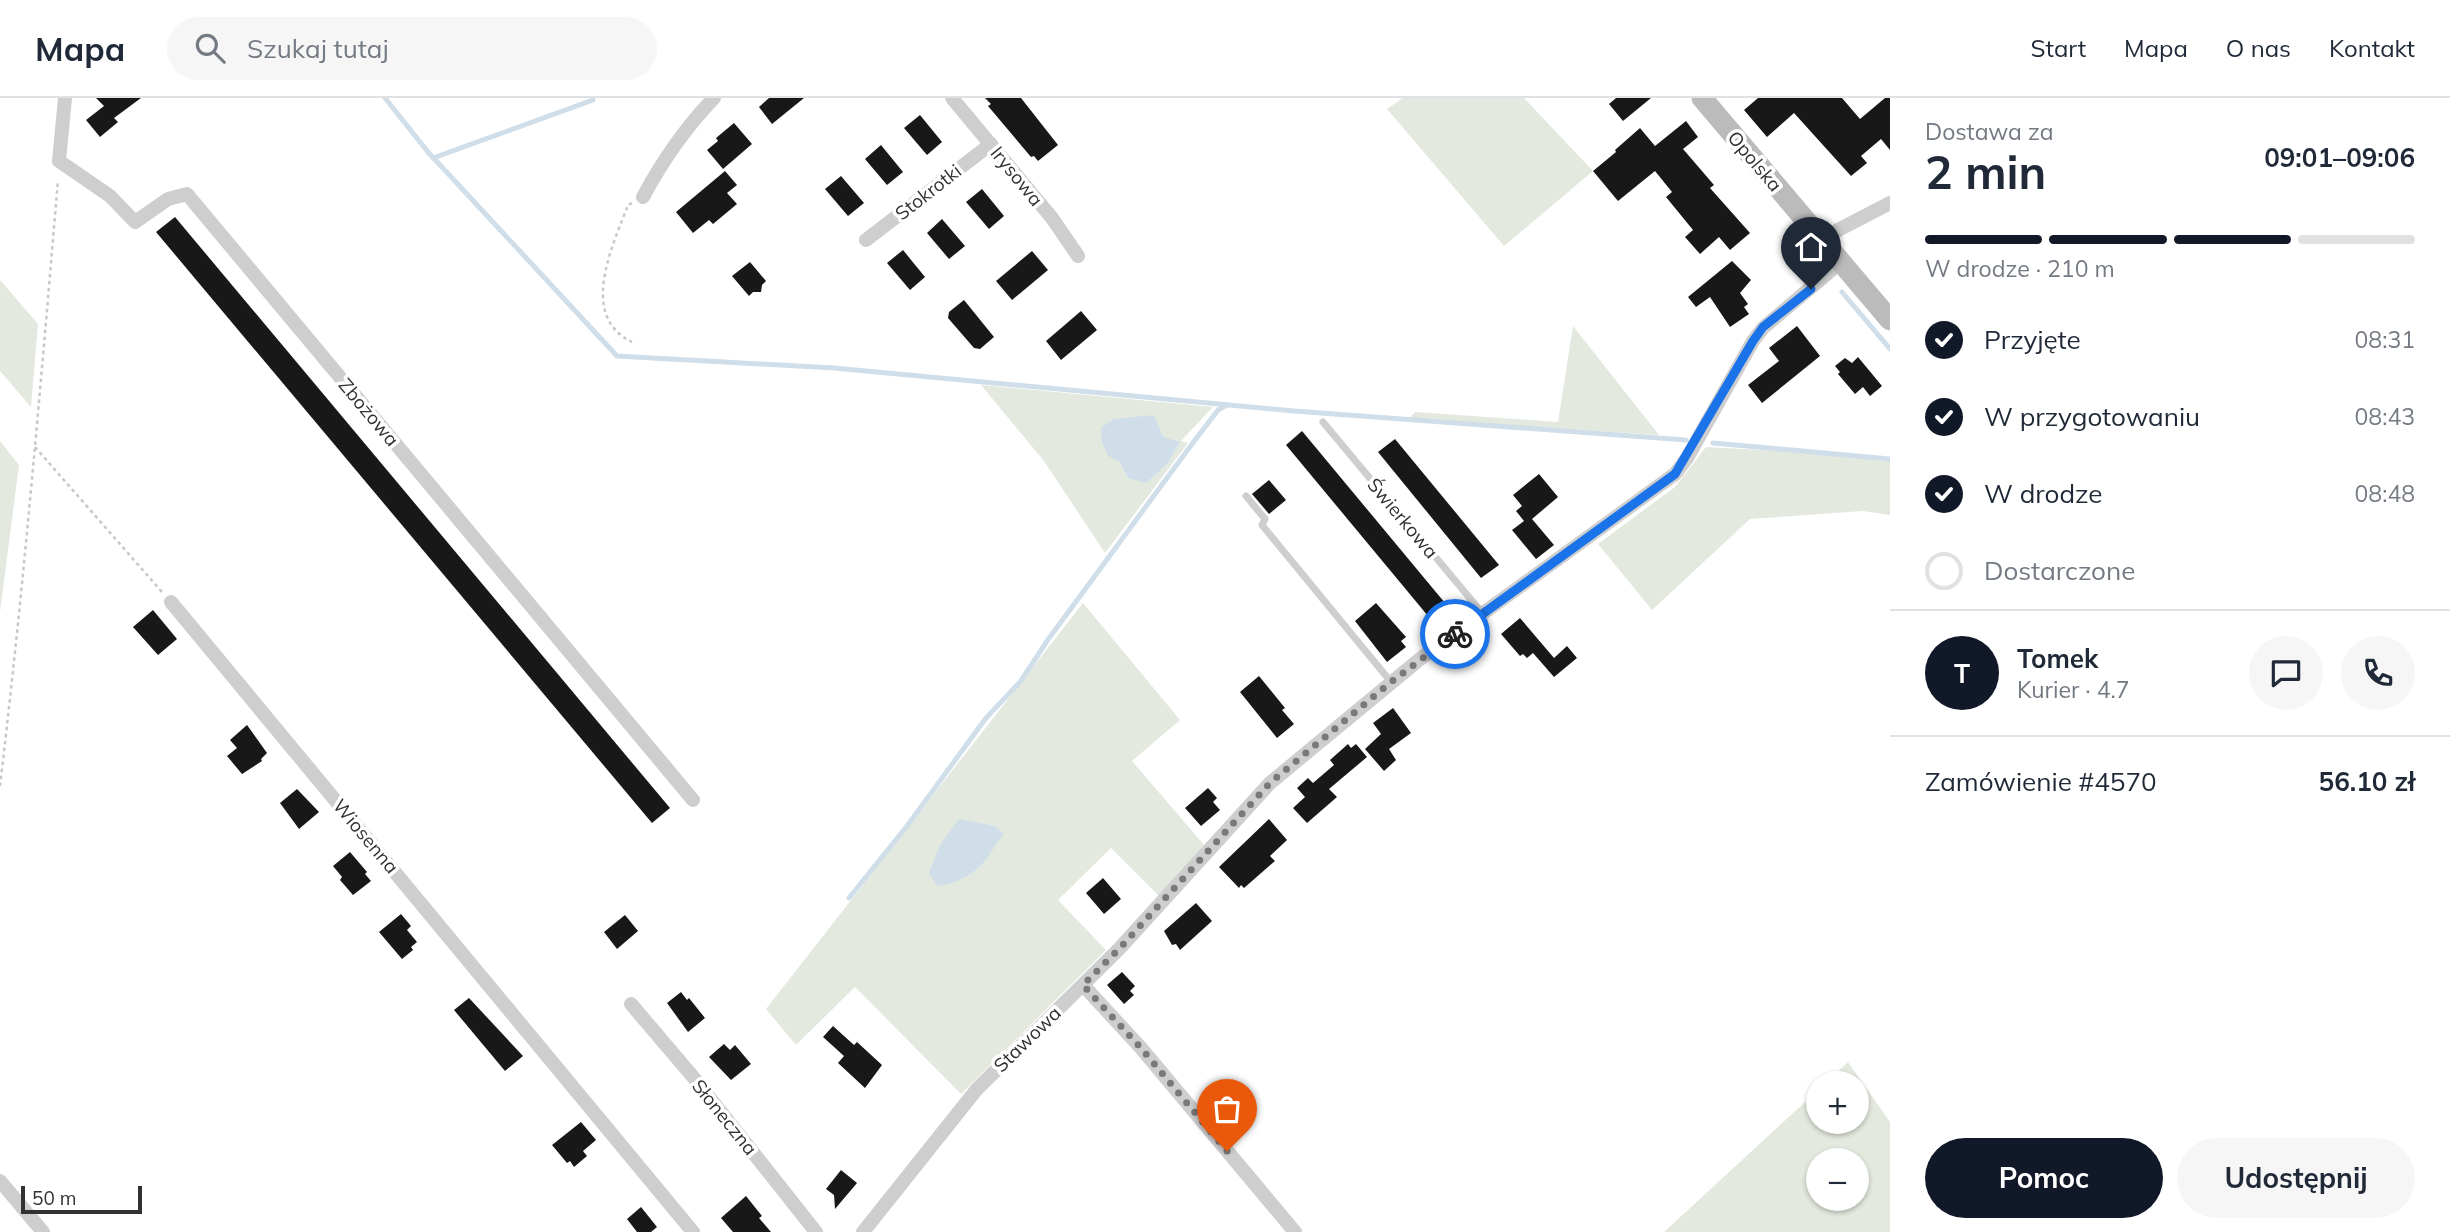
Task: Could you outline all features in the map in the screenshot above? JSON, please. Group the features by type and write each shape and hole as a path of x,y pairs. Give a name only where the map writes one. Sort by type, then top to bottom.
{"main road":[{"name":"Opolska","path":"1702,98 1890,320"}],"street":[{"path":"59,162 65,98"},
{"path":"643,197 665,158 691,121 714,98"},
{"name":"Irysowa","path":"952,98 1052,218 1078,256"},
{"name":"Stokrotki","path":"866,240 991,144"},
{"name":"Zbożowa","path":"59,162 110,196 135,222 168,199 187,194 693,800"},
{"path":"1824,242 1839,230 1890,203"},
{"name":"Stawowa","path":"863,1232 976,1089 1119,949 1270,783 1391,682 1675,474 1763,327 1841,262"},
{"name":"Wiosenna","path":"171,602 693,1232"},
{"path":"1083,985 1141,1048 1295,1232"},
{"name":"Słoneczna","path":"631,1003 816,1232"},
{"path":"0,1181 43,1232"}],"lane":[{"name":"Świerkowa","path":"1323,422 1483,614"},
{"path":"1246,496 1265,519 1262,525 1391,682"}],"path":[{"path":"0,786 11,701 49,302 59,162"},
{"path":"632,342 619,336 610,326 603,285 606,264 628,205 643,197"},
{"path":"34,446 171,602"}],"shaded area":[{"path":"1403,98 1524,98 1593,171 1504,246 1387,109"},
{"path":"0,280 38,324 31,407 0,371"},
{"path":"1573,326 1659,435 1409,419 1415,412 1558,422"},
{"path":"981,385 1213,407 1181,441 1188,443 1105,553 1044,461","holes":["1158,429 1163,437 1128,478 1119,461"]},
{"path":"1154,415 1163,437 1180,442 1167,464 1146,483 1128,478 1119,461 1108,456 1102,442 1101,428 1114,419"},
{"path":"0,441 19,465 0,612"},
{"path":"1706,447 1890,459 1890,515 1863,511 1750,519 1652,610 1598,544 1675,487"},
{"path":"1083,603 1180,720 1132,761 1204,845 1159,896 1111,848 1058,900 1106,950 961,1094 855,987 796,1045 766,1009"},
{"path":"959,819 995,826 1004,834 975,871 954,882 937,886 929,873 940,845"},
{"path":"1848,1062 1854,1071 1839,1071"},
{"path":"1869,1092 1890,1122 1890,1232 1664,1232 1806,1101 1806,1134 1869,1134"}],"building":[{"path":"96,98 141,98 114,118 118,122 100,137 86,120 104,106"},
{"path":"769,98 804,98 772,124 759,107"},
{"path":"985,98 1021,98 1058,145 1038,161 1034,156 1031,157 988,106 991,104"},
{"path":"1616,98 1651,98 1623,121 1609,104"},
{"path":"1758,98 1842,98 1860,119 1885,98 1890,98 1890,150 1881,139 1861,156 1867,163 1851,176 1794,113 1767,137 1744,110"},
{"path":"920,115 942,142 927,155 904,128"},
{"path":"1686,121 1698,137 1683,149 1714,185 1710,188 1750,233 1730,250 1719,237 1700,254 1685,237 1693,230 1666,197 1672,192 1655,171 1618,201 1593,171 1640,128 1655,146"},
{"path":"734,123 752,144 723,169 707,150 718,141 716,138"},
{"path":"881,145 903,172 887,185 865,159"},
{"path":"725,171 737,185 727,193 737,204 713,224 709,220 693,233 676,212"},
{"path":"841,176 864,203 848,216 825,189"},
{"path":"982,189 1004,216 989,229 966,202"},
{"path":"175,217 670,808 652,823 156,232"},
{"path":"942,219 965,246 949,259 927,233"},
{"path":"903,250 925,277 910,290 887,263"},
{"path":"1032,251 1048,270 1012,300 996,281"},
{"path":"1732,261 1751,280 1740,293 1748,304 1744,307 1749,314 1730,327 1710,297 1696,307 1688,297"},
{"path":"750,262 766,281 761,292 753,292 749,296 732,276"},
{"path":"964,300 994,337 980,349 974,348 948,318 949,312"},
{"path":"1081,311 1097,330 1061,360 1046,341"},
{"path":"1797,326 1820,356 1762,403 1748,385 1779,361 1769,348"},
{"path":"1858,357 1882,386 1870,396 1863,387 1855,394 1838,374 1840,372 1835,366 1845,358 1852,363"},
{"path":"1302,431 1445,603 1428,616 1286,445"},
{"path":"1395,439 1499,565 1481,578 1378,452"},
{"path":"1539,474 1558,497 1532,519 1554,545 1536,559 1512,530 1524,521 1516,511 1522,506 1513,495"},
{"path":"1269,480 1286,500 1269,514 1252,494"},
{"path":"1376,603 1406,637 1401,641 1406,647 1387,662 1355,621"},
{"path":"153,610 177,639 158,655 133,627"},
{"path":"1520,618 1554,658 1567,646 1577,658 1554,677 1533,653 1527,658 1523,654 1520,656 1501,634"},
{"path":"1259,676 1285,708 1282,710 1294,724 1277,738 1240,692"},
{"path":"1393,708 1411,733 1389,749 1396,760 1384,771 1365,749 1381,734 1373,723"},
{"path":"247,725 267,753 262,761 242,774 227,756 237,748 230,740"},
{"path":"1348,744 1351,748 1356,744 1367,757 1329,789 1337,797 1307,823 1293,808 1305,797 1297,788 1308,778 1313,783 1334,765 1330,760"},
{"path":"1208,788 1217,798 1213,802 1220,810 1201,826 1185,808"},
{"path":"297,789 319,812 299,829 280,803"},
{"path":"1269,819 1287,840 1270,856 1275,861 1244,888 1241,885 1239,888 1219,867"},
{"path":"350,852 371,881 353,895 340,880 342,877 333,866"},
{"path":"1103,878 1121,899 1104,914 1086,893"},
{"path":"1196,903 1212,921 1180,950 1176,944 1172,945 1164,931"},
{"path":"401,914 411,926 407,930 417,942 411,947 413,950 402,959 379,932"},
{"path":"625,915 638,931 617,949 604,932"},
{"path":"1122,972 1135,986 1130,991 1134,995 1124,1004 1107,985"},
{"path":"681,992 705,1018 688,1032 667,1003"},
{"path":"469,998 523,1056 505,1071 454,1010"},
{"path":"833,1026 854,1045 857,1042 882,1065 865,1088 838,1063 844,1056 823,1037"},
{"path":"724,1044 730,1050 735,1045 751,1064 731,1080 709,1057"},
{"path":"581,1122 596,1140 583,1151 587,1156 574,1167 570,1161 567,1163 552,1145"},
{"path":"841,1170 857,1183 835,1209 834,1195 826,1189"},
{"path":"746,1196 771,1232 733,1232 721,1218"},
{"path":"641,1207 657,1227 651,1232 637,1232 627,1219"}],"waterway":[{"path":"385,98 428,152 617,356 834,368 1294,411 1686,440"},
{"path":"433,158 593,100"},
{"path":"1842,292 1890,349"},
{"path":"849,898 907,826 986,718 1020,682 1047,641 1192,444 1218,410 1227,405"},
{"path":"1713,443 1890,459"}],"way so far":[{"path":"1227,1151 1141,1048 1083,985 1270,783 1391,682 1455,634"}],"route":[{"path":"1455,634 1675,474 1763,327 1811,289"}]}
